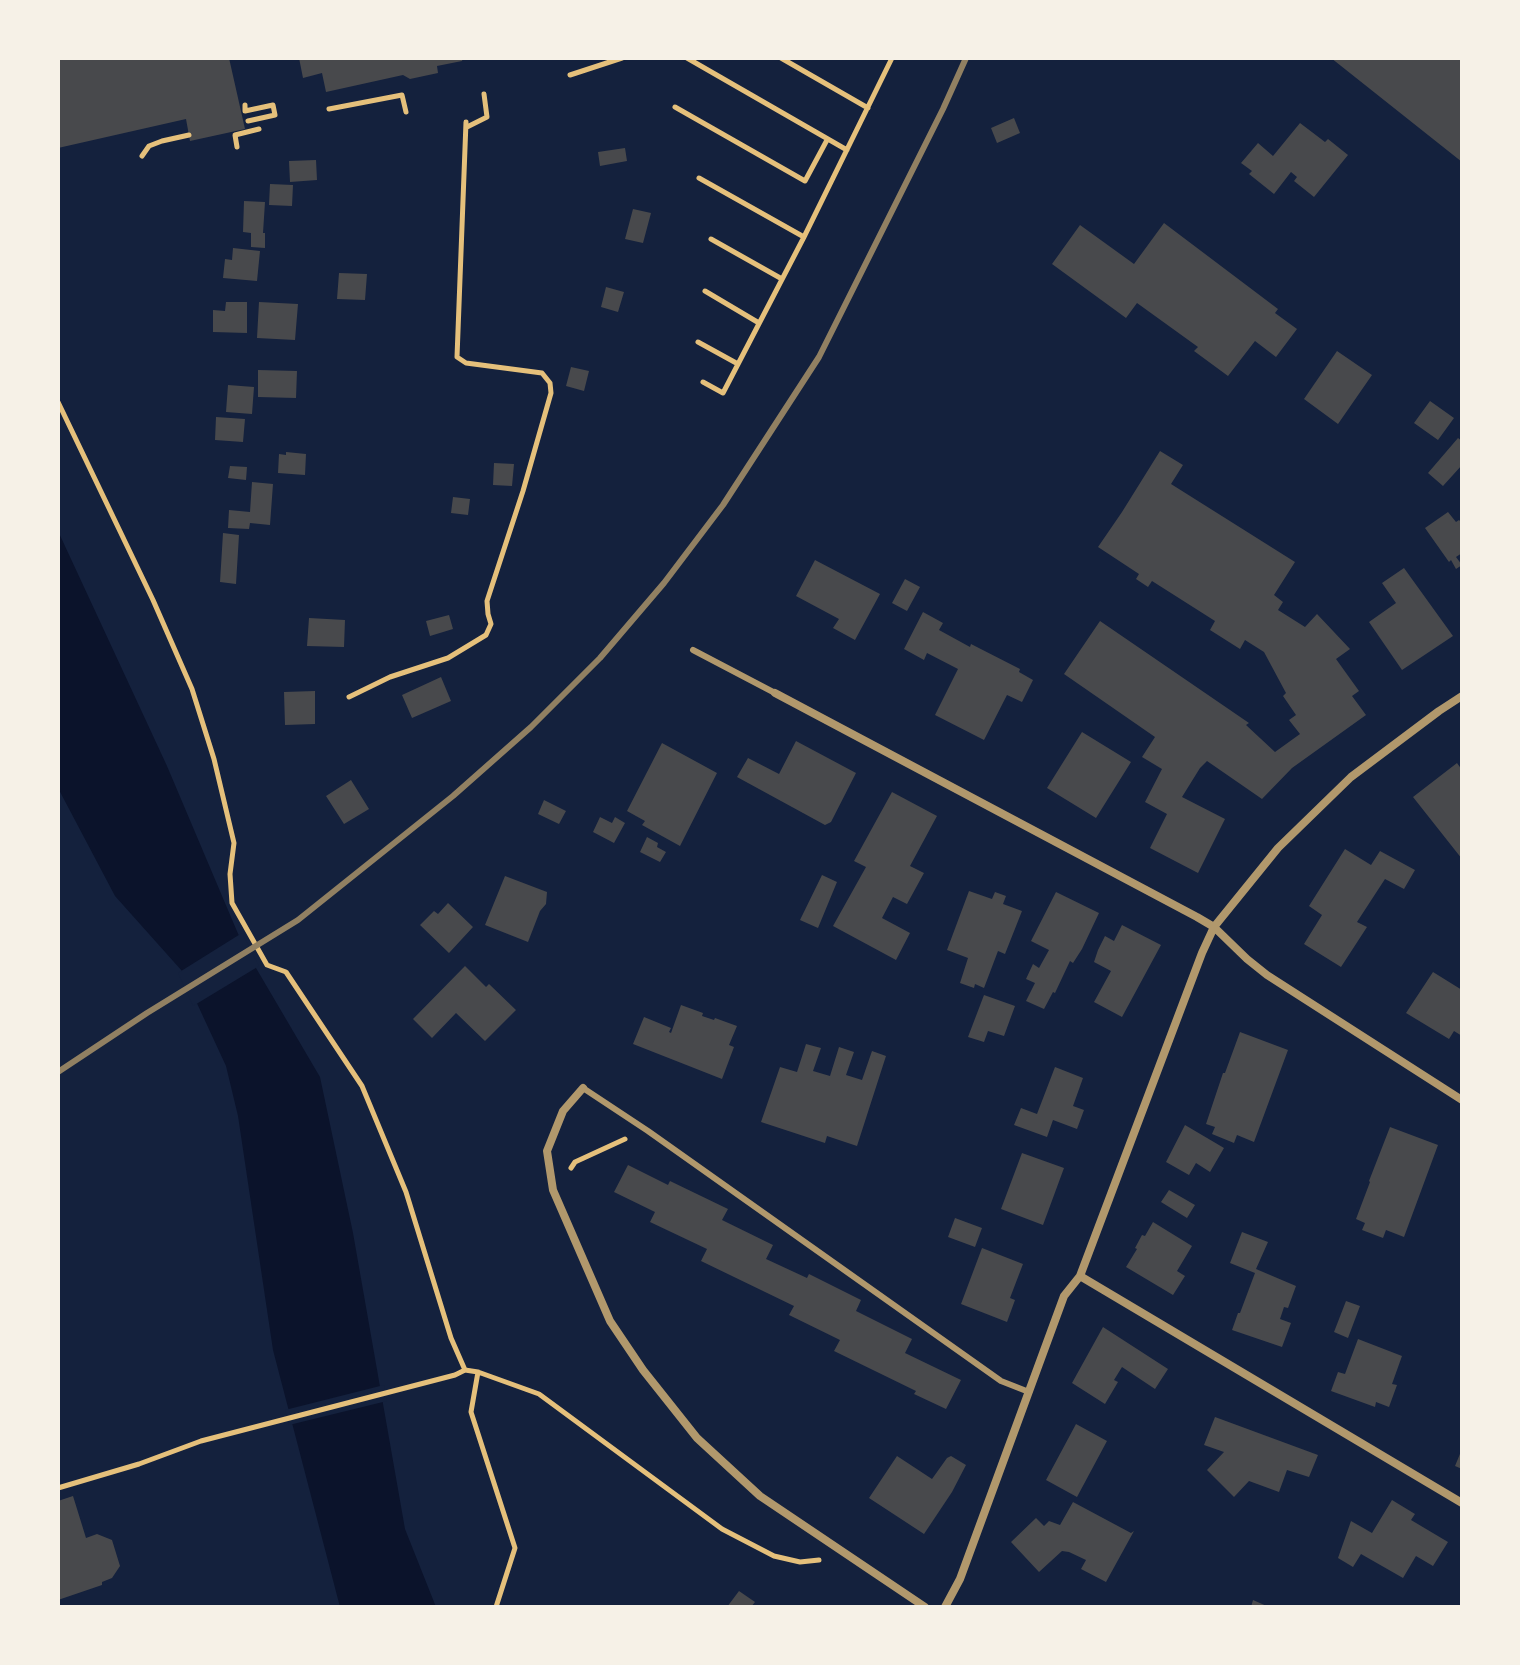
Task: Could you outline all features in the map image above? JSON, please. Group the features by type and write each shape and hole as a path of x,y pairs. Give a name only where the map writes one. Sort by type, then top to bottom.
{"street":[{"path":"775,693 1214,927 1267,975 1462,1100"},
{"path":"945,1607 960,1579 1064,1296 1080,1276 1214,927 1278,848 1351,777 1462,696"},
{"path":"583,1088 563,1111 547,1151 553,1190 610,1321 643,1370 697,1438 760,1496 925,1607"},
{"path":"1080,1276 1462,1503"}],"lane":[{"path":"693,650 775,693"},
{"path":"583,1088 1001,1381 1029,1392"}],"path":[{"path":"570,75 622,58"},
{"path":"687,58 847,150"},
{"path":"781,58 868,108"},
{"path":"703,382 723,393 891,59"},
{"path":"349,697 390,677 448,658 486,635 491,624 487,601 551,393 550,383 542,373 466,363 457,357 466,125 487,117 484,94"},
{"path":"329,109 402,95 406,112"},
{"path":"245,105 245,111 273,105 275,115 248,121"},
{"path":"675,107 805,181 827,140"},
{"path":"237,147 235,135 259,129"},
{"path":"142,156 149,146 189,135"},
{"path":"699,178 804,237"},
{"path":"711,239 782,279"},
{"path":"705,291 759,323"},
{"path":"698,342 738,364"},
{"path":"58,402 192,689 214,759 234,843 230,874 232,903 267,965 286,972 362,1086 406,1192 451,1338 465,1370"},
{"path":"553,1190 575,1162 648,1131"},
{"path":"58,1488 139,1464 201,1441 465,1370 539,1394 722,1529 774,1556 800,1562 851,1556"},
{"path":"478,1372 471,1412 515,1548 496,1607"}],"water":[{"path":"58,531 167,766 239,936 320,1077 353,1233 405,1529 436,1607 340,1607 273,1350 238,1116 226,1066 182,971 115,896 58,788"}],"pier":[{"path":"242,933 259,966 193,1006 178,973"},
{"path":"384,1385 387,1401 289,1425 285,1410"}],"building":[{"path":"58,58 229,58 245,129 190,141 186,119 58,148"},
{"path":"299,58 463,58 462,61 437,66 438,73 410,79 403,75 326,92 322,73 303,78"},
{"path":"1331,58 1462,58 1462,162"},
{"path":"1014,118 1020,133 997,143 991,128"},
{"path":"1300,123 1348,155 1314,197 1294,181 1297,177 1291,172 1274,194 1249,174 1252,171 1241,163 1258,143 1273,156"},
{"path":"625,148 627,161 600,166 598,152"},
{"path":"316,160 317,180 290,182 289,161"},
{"path":"270,184 293,185 292,206 269,205"},
{"path":"244,201 265,202 265,248 251,247 251,233 243,232"},
{"path":"633,209 651,213 643,243 625,239"},
{"path":"1164,223 1278,309 1275,313 1297,329 1276,357 1255,341 1228,376 1194,351 1198,347 1137,303 1126,318 1052,264 1080,225 1134,264"},
{"path":"233,248 260,251 257,281 223,278 225,259 232,260"},
{"path":"339,273 367,274 365,300 337,299"},
{"path":"606,287 624,292 618,312 601,307"},
{"path":"226,302 247,302 247,333 213,332 213,310 225,311"},
{"path":"259,302 298,304 295,340 257,338"},
{"path":"1337,351 1372,375 1338,424 1304,399"},
{"path":"571,367 589,371 584,391 566,386"},
{"path":"258,370 297,371 296,398 258,397"},
{"path":"228,385 254,387 252,414 226,412"},
{"path":"1430,401 1454,418 1438,440 1414,423"},
{"path":"216,417 245,419 243,442 215,440"},
{"path":"1458,438 1462,441 1462,465 1443,486 1428,473"},
{"path":"1160,451 1183,465 1171,484 1295,562 1274,595 1283,602 1278,610 1305,627 1317,614 1350,649 1336,659 1359,691 1352,696 1366,715 1292,768 1262,799 1207,761 1182,797 1225,819 1198,873 1150,848 1167,814 1145,802 1162,769 1142,757 1155,737 1064,674 1100,621 1249,723 1246,725 1275,752 1300,734 1289,720 1296,715 1283,696 1286,693 1264,652 1245,640 1240,649 1210,630 1215,621 1152,581 1148,587 1136,579 1139,574 1098,547"},
{"path":"286,452 306,454 305,475 278,473 279,454 286,455"},
{"path":"494,463 514,464 512,486 493,485"},
{"path":"230,466 247,467 246,480 228,478"},
{"path":"252,482 273,484 270,525 250,523 249,529 228,528 229,510 250,512"},
{"path":"453,497 470,499 468,515 451,513"},
{"path":"1448,512 1456,522 1459,520 1462,523 1462,553 1456,557 1462,565 1456,569 1425,528"},
{"path":"223,533 239,535 236,584 220,582"},
{"path":"815,560 880,594 855,640 833,628 839,619 796,596"},
{"path":"1404,568 1453,636 1402,670 1369,622 1396,603 1382,583"},
{"path":"905,579 920,587 907,611 892,603"},
{"path":"923,612 943,623 939,630 1020,669 1019,672 1033,680 1022,702 1007,695 984,740 935,715 958,669 927,653 924,660 904,649"},
{"path":"449,615 453,629 430,636 426,621"},
{"path":"309,618 345,620 344,647 307,646"},
{"path":"441,677 451,701 412,718 402,695"},
{"path":"315,691 315,724 285,725 284,692"},
{"path":"1082,732 1131,762 1096,818 1047,788"},
{"path":"796,741 856,773 831,822 825,825 737,777 748,758 779,774"},
{"path":"662,743 717,773 680,846 642,825 645,821 627,811"},
{"path":"1457,763 1462,770 1462,859 1413,797"},
{"path":"351,780 369,809 344,824 326,796"},
{"path":"892,792 937,816 910,866 924,873 907,904 893,897 882,918 910,933 896,960 833,926 866,867 854,861"},
{"path":"544,800 566,811 559,824 538,814"},
{"path":"600,817 612,823 615,817 625,823 614,843 593,832"},
{"path":"647,837 666,852 660,862 640,852"},
{"path":"1345,849 1371,865 1380,851 1415,870 1404,889 1385,879 1357,922 1367,927 1341,967 1304,944 1322,915 1309,906"},
{"path":"822,875 837,882 818,928 800,920"},
{"path":"505,876 547,892 546,904 540,911 528,942 485,925"},
{"path":"969,891 992,899 995,892 1006,896 1003,904 1022,911 1005,954 998,951 984,988 960,983 968,958 947,950"},
{"path":"1056,892 1099,913 1082,949 1073,963 1070,961 1044,1009 1026,1001 1035,983 1026,979 1033,964 1039,968 1049,950 1031,941"},
{"path":"448,903 473,927 449,953 420,925 434,911 438,914"},
{"path":"1122,925 1161,945 1122,1017 1094,1002 1111,971 1094,962 1105,936 1114,941"},
{"path":"465,966 516,1010 485,1041 456,1013 432,1038 413,1019"},
{"path":"1433,972 1462,990 1462,1036 1454,1031 1449,1039 1406,1013"},
{"path":"984,995 1015,1006 1004,1036 988,1031 984,1042 968,1037"},
{"path":"681,1005 703,1013 702,1016 737,1026 729,1045 734,1047 722,1079 633,1044 644,1017 671,1028 671,1033"},
{"path":"1240,1032 1288,1050 1254,1142 1237,1135 1234,1143 1212,1134 1215,1127 1206,1124"},
{"path":"806,1044 821,1048 813,1071 830,1076 839,1047 854,1052 846,1075 862,1080 872,1051 886,1056 857,1146 827,1136 825,1143 761,1122 780,1067 797,1072"},
{"path":"1055,1067 1083,1078 1073,1106 1084,1110 1077,1129 1053,1120 1047,1137 1014,1125 1021,1108 1037,1114"},
{"path":"1185,1125 1224,1148 1210,1172 1196,1163 1189,1175 1166,1162"},
{"path":"1390,1127 1438,1145 1404,1237 1386,1230 1383,1238 1362,1230 1365,1223 1356,1219"},
{"path":"1022,1153 1064,1168 1043,1225 1001,1209"},
{"path":"628,1165 728,1209 722,1220 773,1245 766,1259 807,1278 809,1274 861,1300 856,1311 912,1339 905,1353 961,1380 946,1409 834,1351 840,1340 789,1315 794,1306 701,1261 707,1249 650,1222 655,1212 614,1192"},
{"path":"1169,1190 1195,1205 1187,1218 1161,1202"},
{"path":"955,1218 982,1228 975,1247 948,1237"},
{"path":"1153,1222 1192,1246 1177,1271 1185,1276 1173,1295 1126,1267 1142,1235 1145,1236"},
{"path":"1242,1232 1268,1242 1256,1269 1296,1286 1280,1319 1291,1323 1282,1347 1232,1330 1255,1273 1230,1263"},
{"path":"982,1248 1023,1264 1010,1298 1015,1300 1007,1322 961,1304"},
{"path":"1346,1301 1360,1306 1348,1338 1334,1332"},
{"path":"1103,1327 1168,1369 1155,1389 1122,1367 1114,1380 1118,1382 1105,1404 1072,1383"},
{"path":"1358,1339 1402,1356 1392,1384 1397,1385 1389,1407 1376,1402 1375,1407 1331,1391 1338,1372 1345,1374"},
{"path":"1215,1417 1318,1455 1309,1477 1287,1470 1279,1492 1249,1481 1234,1497 1207,1470 1224,1452 1204,1445"},
{"path":"1076,1424 1107,1441 1077,1497 1046,1480"},
{"path":"1462,1449 1462,1469 1455,1466"},
{"path":"897,1456 932,1479 951,1456 966,1465 924,1534 869,1498"},
{"path":"73,1496 86,1538 97,1534 112,1540 120,1566 112,1578 102,1582 102,1585 58,1600 58,1501"},
{"path":"1392,1500 1415,1514 1411,1520 1448,1542 1433,1566 1416,1556 1403,1578 1361,1554 1353,1567 1338,1558 1351,1521 1372,1533"},
{"path":"1073,1502 1131,1533 1134,1531 1106,1582 1081,1569 1086,1560 1069,1552 1062,1551 1039,1572 1011,1542 1036,1518 1044,1526 1049,1521 1060,1525"},
{"path":"739,1591 755,1602 751,1607 727,1607"},
{"path":"1253,1600 1269,1607 1251,1607"}],"railway":[{"path":"58,1072 298,920 453,796 531,727 600,658 664,583 723,505 819,357 966,58"}]}
